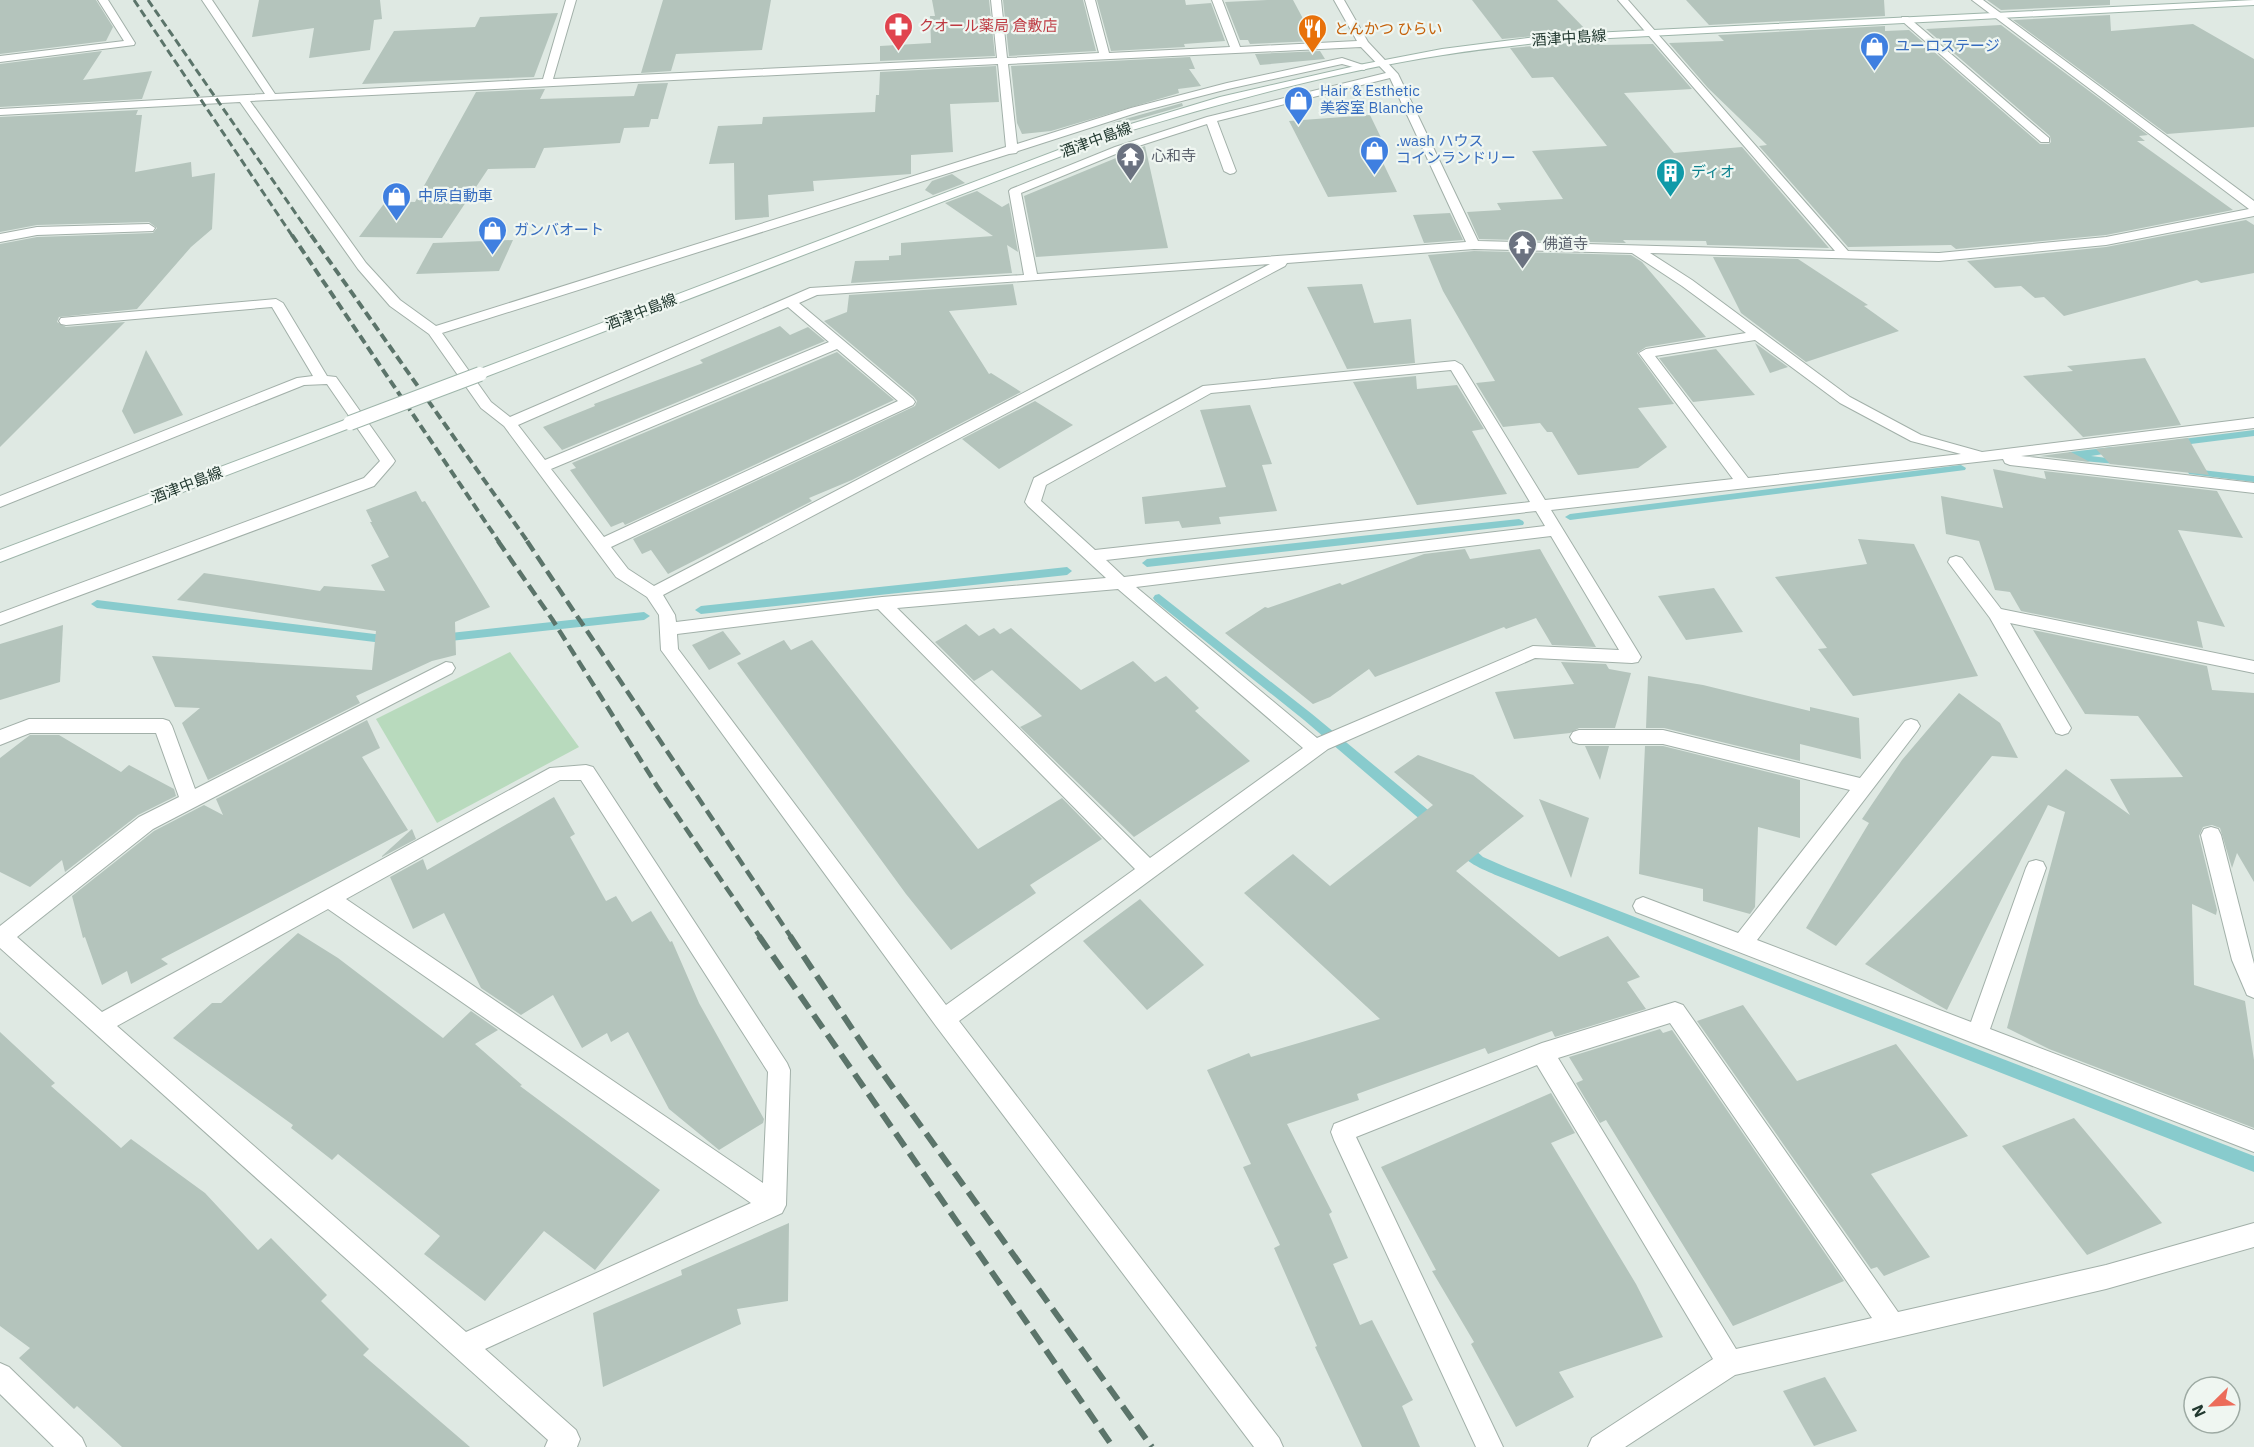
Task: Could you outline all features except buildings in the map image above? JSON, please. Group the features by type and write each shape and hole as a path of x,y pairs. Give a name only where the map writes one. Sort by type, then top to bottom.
{"street":[{"path":"0,60 130,43 103,0"},
{"path":"207,0 271,96"},
{"path":"547,82 571,0"},
{"path":"996,0 1012,151"},
{"path":"1090,0 1104,55"},
{"path":"1217,0 1236,49"},
{"path":"1339,0 1364,44 1392,74 1474,245"},
{"path":"1623,0 1846,256"},
{"path":"1977,0 2254,207"},
{"name":"酒津中島線","path":"0,556 1115,132 1224,99 1384,63 1500,44 1652,32 2254,2"},
{"path":"1905,20 2045,140"},
{"path":"0,112 547,82 1364,44"},
{"path":"434,331 1012,151 1115,116 1227,86 1342,61 1364,67"},
{"path":"1031,278 1015,191 1119,149 1211,119 1392,74"},
{"path":"242,98 362,266 395,303 434,331 486,405 509,423 622,573 653,593 667,615 670,650 944,1019 1270,1447"},
{"path":"1211,119 1230,171"},
{"path":"509,423 815,291 1031,278 1474,245 1940,257 2106,242 2254,212"},
{"path":"0,238 37,231 149,228"},
{"path":"1632,248 1688,283 1845,400 1916,438 1986,456 2254,488"},
{"path":"653,593 1289,259"},
{"path":"602,545 908,402 790,302"},
{"path":"66,321 276,303 322,380"},
{"path":"1744,483 1646,353 1758,335"},
{"path":"542,467 838,343"},
{"path":"944,1019 1329,741 1533,652 1632,657 1455,365 1208,389 1039,482 1033,502 1121,583 1329,741"},
{"path":"0,502 302,381 331,380 388,461 369,482 0,619"},
{"path":"1092,556 1986,456 2254,423"},
{"path":"668,629 882,603 1121,583 1555,530"},
{"path":"1956,562 1996,614 2062,728"},
{"path":"882,603 1150,871"},
{"path":"1996,614 2254,666"},
{"path":"446,668 146,823 1,937 462,1347 566,1444"},
{"path":"0,738 29,726 163,726 189,799"},
{"path":"1742,944 1911,726"},
{"path":"1580,737 1663,737 1864,786"},
{"path":"100,1024 556,773 586,772 779,1070 774,1205"},
{"path":"2211,835 2242,960 2254,988"},
{"path":"1977,1035 2036,868"},
{"path":"329,898 774,1205"},
{"path":"1643,906 2254,1141"},
{"path":"1490,1447 1341,1132 1542,1053 1675,1012 1893,1327"},
{"path":"1542,1053 1730,1363"},
{"path":"462,1347 774,1205"},
{"path":"1600,1447 1730,1363 2106,1278 2254,1235"},
{"path":"0,1376 73,1447"}],"green space":[{"path":"510,652 579,747 437,823 376,719"}],"waterway":[{"path":"2175,443 2254,433"},
{"path":"2070,455 2113,450"},
{"path":"2083,458 2123,463"},
{"path":"1570,517 1961,468"},
{"path":"2193,472 2254,479"},
{"path":"1147,563 1519,523"},
{"path":"701,610 1067,571"},
{"path":"1159,598 1308,717 1434,823"},
{"path":"97,604 391,640"},
{"path":"441,638 644,616"},
{"path":"1461,846 1478,861 1503,872 2254,1164"}],"railway":[{"path":"134,0 293,237"},
{"path":"148,0 312,237"},
{"path":"292,235 499,542"},
{"path":"311,235 528,542"},
{"path":"498,541 552,619 657,786 760,937"},
{"path":"527,541 791,937"},
{"path":"759,936 1113,1447"},
{"path":"790,936 871,1057 1152,1447"}],"place":[{"name":"クオール薬局 倉敷店","path":"898,52"},
{"name":"とんかつ ひらい","path":"1313,54"},
{"name":"ユーロステージ","path":"1874,72"},
{"name":"Hair & Esthetic 美容室 Blanche","path":"1299,126"},
{"name":".wash ハウス コインランドリー","path":"1375,176"},
{"name":"心和寺","path":"1130,182"},
{"name":"ディオ","path":"1670,198"},
{"name":"中原自動車","path":"397,222"},
{"name":"ガンバオート","path":"493,256"},
{"name":"佛道寺","path":"1522,270"}]}
